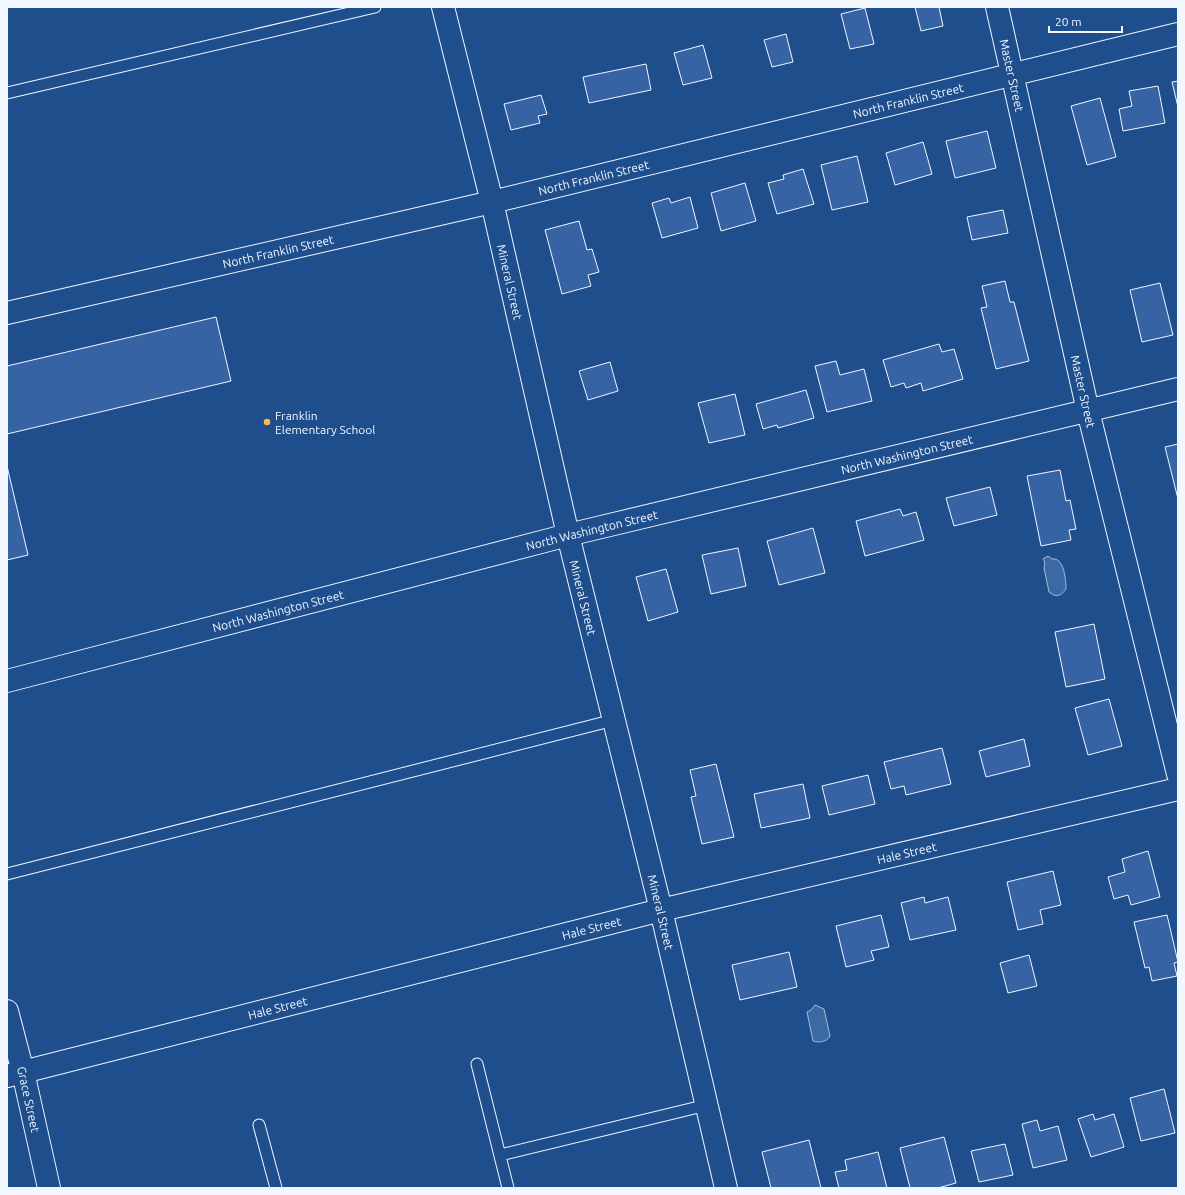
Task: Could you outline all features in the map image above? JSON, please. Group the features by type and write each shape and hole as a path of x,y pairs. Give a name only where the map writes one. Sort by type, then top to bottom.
{"street":[{"name":"Mineral Street","path":"443,7 492,202 568,535 661,910 726,1188"},
{"name":"Master Street","path":"997,7 1088,411 1178,774"},
{"name":"North Franklin Street","path":"7,313 492,202 1012,76 1178,34"},
{"name":"North Washington Street","path":"7,680 568,535 1178,389"},
{"name":"Hale Street","path":"15,1074 661,910 1178,788"},
{"name":"Grace Street","path":"7,1011 15,1074 49,1188"}],"lane":[{"path":"7,93 375,7"},
{"path":"7,874 614,720"},
{"path":"477,1064 508,1188"},
{"path":"500,1155 707,1105"},
{"path":"259,1125 276,1188"}],"water":[{"path":"1048,556 1052,559 1056,559 1062,565 1066,580 1066,589 1056,596 1049,592 1044,568 1045,562 1043,559"},
{"path":"815,1005 824,1009 830,1036 823,1042 813,1041 807,1012"}],"building":[{"path":"915,7 939,7 943,26 921,31"},
{"path":"865,8 874,44 850,49 841,14"},
{"path":"786,34 793,62 772,67 764,40"},
{"path":"703,45 712,78 683,85 674,53"},
{"path":"646,64 651,90 589,103 583,77"},
{"path":"1178,81 1178,107 1172,82"},
{"path":"1158,86 1165,123 1123,131 1119,109 1132,106 1129,91"},
{"path":"541,95 547,114 538,116 540,123 511,130 504,104"},
{"path":"1100,98 1116,157 1087,165 1071,106"},
{"path":"987,131 996,168 955,178 946,141"},
{"path":"923,142 932,174 895,185 886,153"},
{"path":"857,156 868,202 832,210 821,165"},
{"path":"803,169 814,204 777,214 768,183 784,179 783,175"},
{"path":"745,183 756,221 721,231 711,193"},
{"path":"690,197 698,228 662,238 652,203 669,198 671,203"},
{"path":"1003,210 1008,233 972,240 967,217"},
{"path":"579,221 587,250 592,249 599,272 588,275 591,286 562,294 545,230"},
{"path":"1005,281 1010,302 1014,302 1029,361 996,369 981,308 987,307 982,286"},
{"path":"1160,283 1173,335 1142,342 1130,290"},
{"path":"216,317 231,381 7,434 7,366"},
{"path":"939,344 942,352 954,349 963,379 923,391 921,383 906,388 904,383 891,387 883,360"},
{"path":"836,361 840,375 864,369 872,401 827,412 815,366"},
{"path":"610,362 618,391 588,400 579,371"},
{"path":"806,390 814,418 778,428 777,425 763,429 756,404"},
{"path":"735,394 745,435 709,443 698,403"},
{"path":"1178,444 1178,499 1165,447"},
{"path":"7,466 28,555 7,560"},
{"path":"1060,470 1066,501 1070,500 1076,529 1069,530 1071,540 1041,546 1027,476"},
{"path":"990,487 997,515 954,526 946,498"},
{"path":"900,509 903,516 916,512 924,540 865,556 856,521"},
{"path":"813,528 825,573 779,585 767,541"},
{"path":"738,548 746,586 711,594 702,555"},
{"path":"666,569 678,612 648,621 636,577"},
{"path":"1094,624 1105,679 1066,687 1055,632"},
{"path":"1109,699 1122,746 1088,755 1075,708"},
{"path":"1024,739 1030,766 986,777 979,751"},
{"path":"942,748 951,784 906,795 904,786 891,789 884,762"},
{"path":"716,764 734,837 702,844 691,797 696,796 690,770"},
{"path":"868,775 875,804 829,815 822,786"},
{"path":"803,784 810,818 761,828 754,794"},
{"path":"1148,851 1160,897 1131,905 1128,895 1114,899 1108,877 1125,872 1122,859"},
{"path":"1053,871 1061,905 1040,910 1043,924 1018,930 1007,882"},
{"path":"924,897 925,903 948,897 956,930 910,940 901,903"},
{"path":"881,915 889,947 871,951 874,960 846,967 836,926"},
{"path":"1167,915 1178,962 1174,963 1177,976 1152,981 1149,967 1145,968 1134,922"},
{"path":"789,952 797,987 740,1000 732,965"},
{"path":"1029,955 1037,986 1008,993 1000,963"},
{"path":"1164,1089 1175,1133 1141,1141 1130,1098"},
{"path":"1093,1114 1095,1120 1114,1114 1124,1147 1091,1157 1078,1119"},
{"path":"1037,1120 1040,1131 1058,1126 1067,1160 1033,1168 1022,1124"},
{"path":"944,1137 956,1183 938,1188 910,1188 900,1148"},
{"path":"809,1140 821,1188 771,1188 762,1152"},
{"path":"1005,1144 1013,1175 979,1182 971,1151"},
{"path":"878,1152 887,1188 839,1188 835,1172 847,1170 845,1160"}],"place":[{"name":"Franklin Elementary School","path":"267,422"}]}
